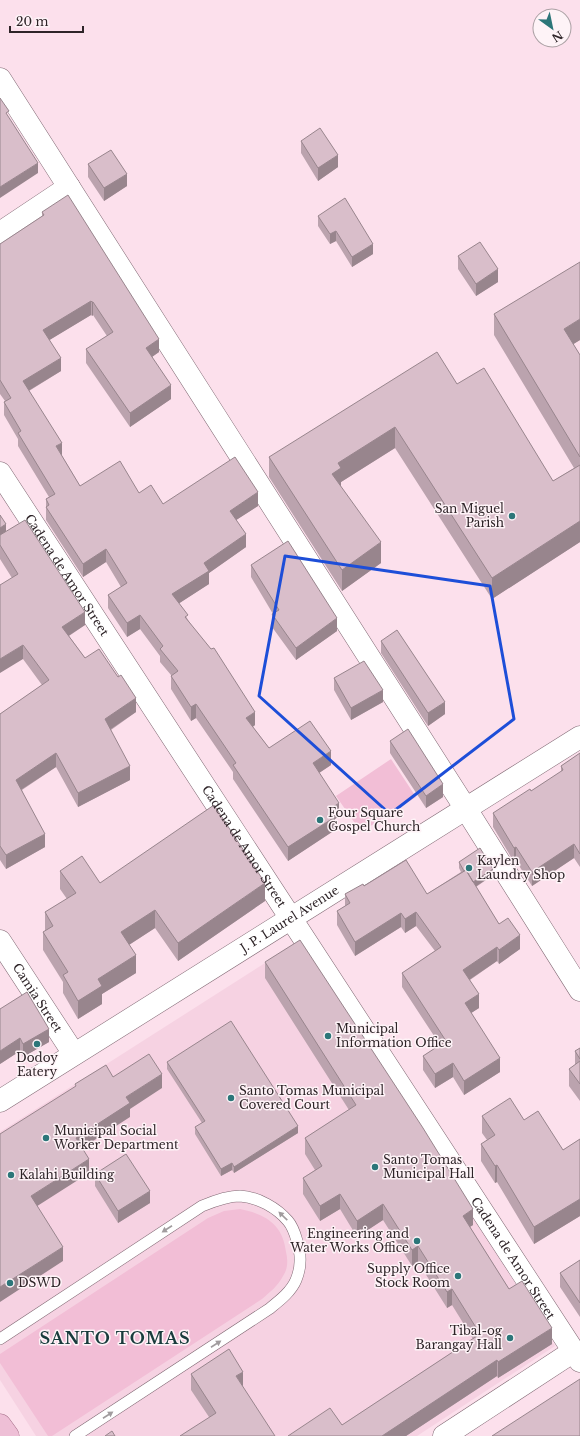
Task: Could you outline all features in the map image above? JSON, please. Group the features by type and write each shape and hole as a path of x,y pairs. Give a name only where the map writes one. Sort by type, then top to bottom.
{"main road":[{"path":"0,1424 8,1436"}],"street":[{"path":"0,79 580,990"},
{"path":"0,232 69,187"},
{"name":"Cadena de Amor Street","path":"0,473 577,1356"},
{"name":"J. P. Laurel Avenue","path":"0,1101 580,737"},
{"name":"Camia Street","path":"0,941 74,1054"},
{"path":"444,1436 577,1356"}],"lane":[{"path":"0,1339 202,1206 221,1199 240,1196 265,1203 275,1209 289,1222 298,1244 300,1262 296,1281 285,1297 75,1436"}],"highlighted area":[{"path":"285,556 490,586 514,719 390,814 259,696"}],"shaded area":[{"path":"391,759 416,797 361,832 336,796"},
{"path":"298,942 555,1346 417,1436 36,1436 0,1380 0,1132"},
{"path":"240,1209 265,1217 277,1227 281,1234 284,1242 287,1264 285,1273 276,1286 262,1299 52,1436 48,1436 0,1363 0,1354 208,1218 224,1211"}],"building":[{"path":"0,98 9,111 6,113 38,163 0,187"},
{"path":"320,128 338,155 318,168 301,141"},
{"path":"111,150 127,174 104,188 88,164"},
{"path":"68,195 159,339 146,348 171,385 130,413 86,349 113,332 91,301 43,330 61,358 23,381 62,443 56,446 80,486 120,461 139,493 151,485 163,504 235,457 258,492 230,511 246,534 204,563 209,571 172,594 188,615 185,617 211,649 214,648 255,712 246,718 269,748 310,721 331,751 313,763 339,803 330,809 335,817 288,847 233,765 236,763 196,704 191,707 171,676 178,671 160,649 163,646 140,615 127,623 108,595 127,583 106,549 83,564 46,507 49,505 46,499 55,494 18,433 21,431 4,402 11,398 0,380 0,244 44,215 42,212"},
{"path":"345,198 373,244 352,257 336,231 330,234 318,216"},
{"path":"480,242 498,269 476,284 458,256"},
{"path":"580,262 580,319 564,329 580,355 580,457 494,314"},
{"path":"437,352 457,384 484,368 553,481 580,465 580,521 492,578 395,427 338,463 341,468 332,474 381,542 342,570 269,457"},
{"path":"0,515 6,524 0,528"},
{"path":"25,520 85,612 62,627 85,658 99,649 118,677 121,675 136,698 105,719 130,766 78,793 56,753 16,780 45,834 6,855 0,846 0,714 49,680 23,645 0,659 0,585 18,574 0,545 0,535"},
{"path":"288,541 337,618 296,648 272,614 279,610 251,565"},
{"path":"397,630 445,702 428,713 381,641"},
{"path":"364,661 383,690 351,708 334,678"},
{"path":"408,729 443,784 426,796 390,741"},
{"path":"580,753 580,854 574,844 532,872 516,847 514,848 493,813 563,770 561,766"},
{"path":"214,805 265,883 178,943 155,910 121,932 136,955 98,979 102,986 78,1001 63,975 68,972 43,932 53,926 45,912 76,893 60,871 82,856 100,883"},
{"path":"480,848 493,869 473,882 459,862"},
{"path":"406,860 427,894 466,870 499,924 508,918 520,935 499,950 497,947 463,970 479,994 465,1003 500,1058 464,1081 453,1063 435,1074 423,1056 446,1041 402,973 441,947 416,912 405,919 401,913 355,942 337,911 350,903 345,894 363,884 364,886"},
{"path":"300,940 423,1128 473,1209 463,1216 509,1289 522,1281 552,1328 498,1362 497,1360 382,1436 288,1436 330,1408 342,1425 480,1334 452,1289 447,1292 418,1246 412,1250 383,1204 357,1221 340,1194 320,1206 303,1178 322,1166 305,1138 356,1105 265,962"},
{"path":"27,992 49,1029 23,1044 20,1038 0,1051 0,1009"},
{"name":"Santo Tomas Municipal Covered Court","path":"231,1021 298,1126 234,1167 232,1163 221,1169 195,1127 205,1121 167,1062"},
{"path":"580,1048 580,1059 575,1051"},
{"path":"149,1054 162,1074 126,1097 130,1103 76,1138 89,1159 31,1196 63,1247 0,1287 0,1134 76,1086 75,1084 106,1065 113,1077"},
{"path":"580,1061 580,1084 569,1069"},
{"path":"510,1098 524,1120 538,1111 563,1150 580,1139 580,1199 534,1227 497,1165 495,1166 481,1144 495,1135 482,1116"},
{"path":"126,1154 150,1191 118,1211 95,1174"},
{"path":"580,1260 580,1303 560,1273"},
{"path":"229,1349 243,1372 236,1376 275,1436 180,1436 216,1413 191,1374"},
{"path":"580,1379 580,1436 492,1436"},
{"path":"112,1431 115,1436 105,1436"}],"place":[{"name":"San Miguel Parish","path":"512,516"},
{"name":"Four Square Gospel Church","path":"320,820"},
{"name":"Kaylen Laundry Shop","path":"469,868"},
{"name":"Municipal Information Office","path":"328,1036"},
{"name":"Dodoy Eatery","path":"37,1044"},
{"name":"Santo Tomas Municipal Covered Court","path":"231,1098"},
{"name":"Municipal Social Worker Department","path":"46,1138"},
{"name":"Santo Tomas Municipal Hall","path":"375,1167"},
{"name":"Kalahi Building","path":"11,1175"},
{"name":"Engineering and Water Works Office","path":"417,1241"},
{"name":"Supply Office Stock Room","path":"458,1276"},
{"name":"DSWD","path":"10,1283"},
{"name":"Tibal-og Barangay Hall","path":"510,1338"}],"district":[{"name":"SANTO TOMAS","path":"115,1338"}]}
